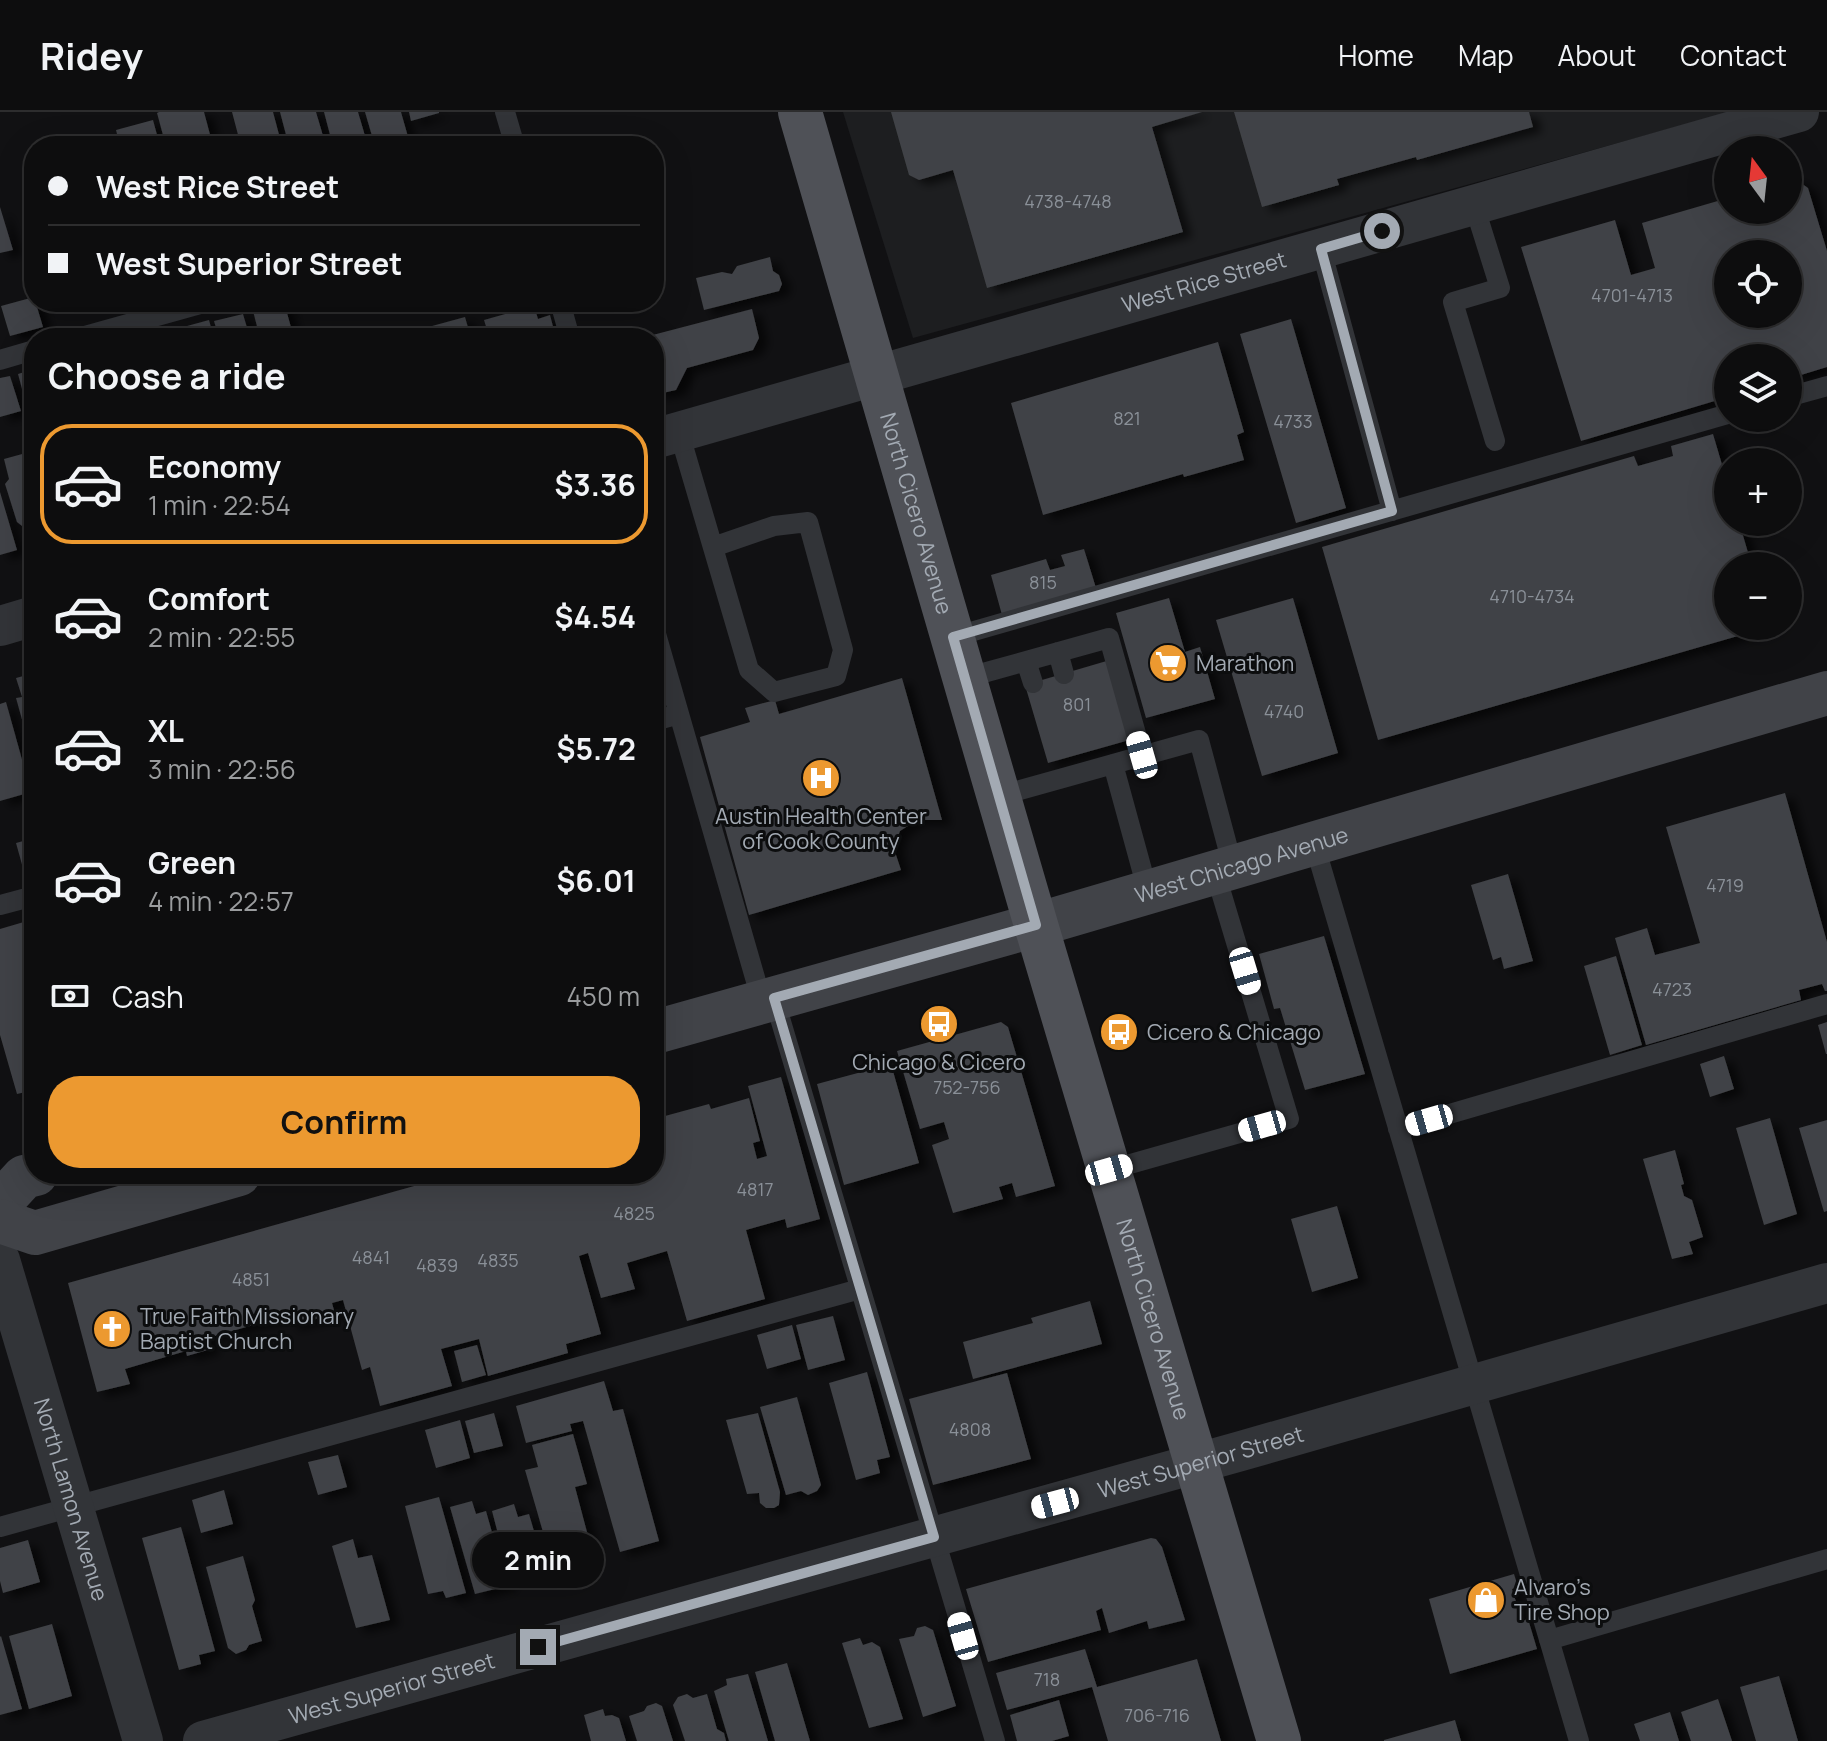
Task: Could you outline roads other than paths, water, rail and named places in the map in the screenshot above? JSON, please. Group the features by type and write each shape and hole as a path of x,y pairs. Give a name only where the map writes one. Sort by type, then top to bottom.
{"main road":[{"name":"North Cicero Avenue","path":"808,114 877,376 1036,925 1279,1741"},
{"name":"West Chicago Avenue","path":"664,1030 1036,925 1827,693"},
{"path":"0,1203 24,1177"},
{"path":"0,1221 35,1233 204,1184"}],"street":[{"name":"West Rice Street","path":"667,436 1799,112"},
{"path":"0,626 24,619"},
{"name":"North Lamon Avenue","path":"0,1260 143,1741"},
{"name":"West Superior Street","path":"203,1741 1827,1283"}],"lane":[{"path":"505,112 512,136"},
{"path":"1474,205 1500,288 1453,302 1495,441"},
{"path":"1321,249 1392,511"},
{"path":"114,328 171,312"},
{"path":"0,360 24,353"},
{"path":"1802,393 1827,386"},
{"path":"953,637 1714,418"},
{"path":"667,436 713,547 749,670 774,692 836,676 843,650 808,522 774,526 713,547"},
{"path":"965,678 1109,638 1142,755"},
{"path":"1058,652 1064,674"},
{"path":"1026,661 1033,683"},
{"path":"664,662 860,1289 995,1741"},
{"path":"664,718 679,714"},
{"path":"999,796 1058,771 1089,762 1113,764 1199,740 1224,869 1289,1119 1109,1170"},
{"path":"1113,764 1148,892"},
{"path":"1314,843 1579,1741"},
{"path":"0,905 24,899"},
{"path":"1398,1129 1827,1004"},
{"path":"0,1527 860,1289"},
{"path":"1549,1640 1827,1559"}],"place":[{"name":"Marathon","path":"1168,663"},
{"name":"Austin Health Center of Cook County","path":"821,778"},
{"name":"Chicago & Cicero","path":"939,1024"},
{"name":"Cicero & Chicago","path":"1119,1032"},
{"name":"True Faith Missionary Baptist Church","path":"112,1329"},
{"name":"Alvaro’s Tire Shop","path":"1486,1600"}]}
